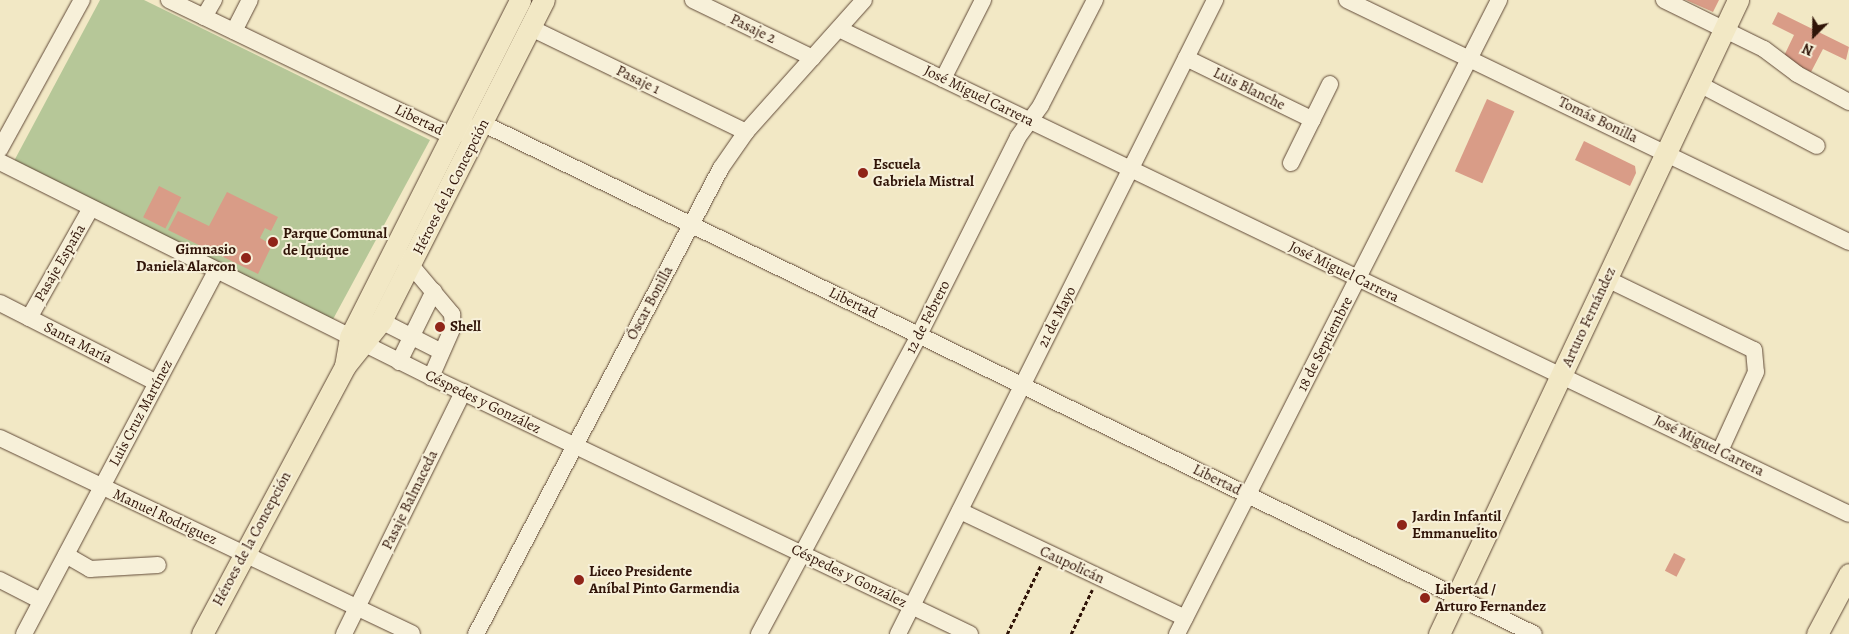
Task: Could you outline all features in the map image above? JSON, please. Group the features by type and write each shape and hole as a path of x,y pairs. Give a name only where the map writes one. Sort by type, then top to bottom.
{"main road":[{"name":"Héroes de la Concepción","path":"202,634 358,341 395,248 520,0"},
{"name":"Héroes de la Concepción","path":"358,341 381,321 484,124 544,0"},
{"name":"Arturo Fernández","path":"1439,634 1738,0"},
{"path":"1817,634 1849,574"}],"street":[{"path":"0,149 82,0"},
{"name":"Libertad","path":"169,0 452,136 484,124 1534,634"},
{"path":"204,17 214,0"},
{"path":"234,31 250,0"},
{"name":"Pasaje 2","path":"693,0 812,58"},
{"name":"Óscar Bonilla","path":"476,634 692,225 746,132 864,0"},
{"path":"943,79 983,0"},
{"name":"12 de Febrero","path":"759,634 919,335 1018,137 1030,121 1095,0"},
{"name":"21 de Mayo","path":"898,634 1215,0"},
{"name":"18 de Septiembre","path":"1177,634 1499,0"},
{"path":"1664,0 1725,28 1849,102"},
{"name":"Tomás Bonilla","path":"1356,2 1849,242"},
{"name":"Pasaje 1","path":"531,28 746,132"},
{"name":"José Miguel Carrera","path":"839,29 1849,514"},
{"name":"Luis Blanche","path":"1186,58 1313,120"},
{"path":"1291,163 1330,84"},
{"path":"1698,84 1817,146"},
{"name":"Céspedes y González","path":"0,162 399,362 970,634"},
{"name":"Pasaje España","path":"28,318 91,208"},
{"path":"395,248 411,263 450,309 453,322 431,377"},
{"name":"Luis Cruz Martínez","path":"24,634 216,271"},
{"path":"1607,279 1754,350 1756,372 1720,451"},
{"path":"399,362 434,291"},
{"name":"Santa María","path":"0,304 157,383"},
{"path":"381,321 442,352"},
{"name":"Pasaje Balmaceda","path":"344,634 463,392"},
{"name":"Manuel Rodríguez","path":"0,438 412,634"},
{"name":"Caupolicán","path":"960,511 1185,618"},
{"path":"66,555 90,569 158,565"},
{"path":"0,580 41,601"}],"path":[{"path":"1007,634 1047,552"},
{"path":"1071,634 1098,577"}],"green space":[{"name":"Parque Comunal de Iquique","path":"100,0 144,0 430,140 331,323 14,161"}],"building":[{"path":"1686,0 1719,0 1713,12"},
{"path":"1778,12 1849,47 1846,60 1823,49 1811,72 1783,58 1794,35 1772,24"},
{"path":"1487,99 1514,111 1482,183 1455,171"},
{"path":"1584,141 1635,166 1636,173 1630,186 1575,160"},
{"path":"159,186 181,197 165,229 143,217"},
{"path":"227,192 278,217 271,231 265,228 260,238 272,245 258,274 168,230 178,211 209,226"},
{"path":"1674,553 1686,559 1677,577 1665,571"}],"place":[{"name":"Escuela Gabriela Mistral","path":"863,173"},
{"name":"Parque Comunal de Iquique","path":"273,242"},
{"name":"Gimnasio Daniela Alarcon","path":"246,258"},
{"name":"Shell","path":"440,327"},
{"name":"Jardin Infantil Emmanuelito","path":"1402,525"},
{"name":"Liceo Presidente Aníbal Pinto Garmendia","path":"579,580"},
{"name":"Libertad / Arturo Fernandez","path":"1425,598"}]}
